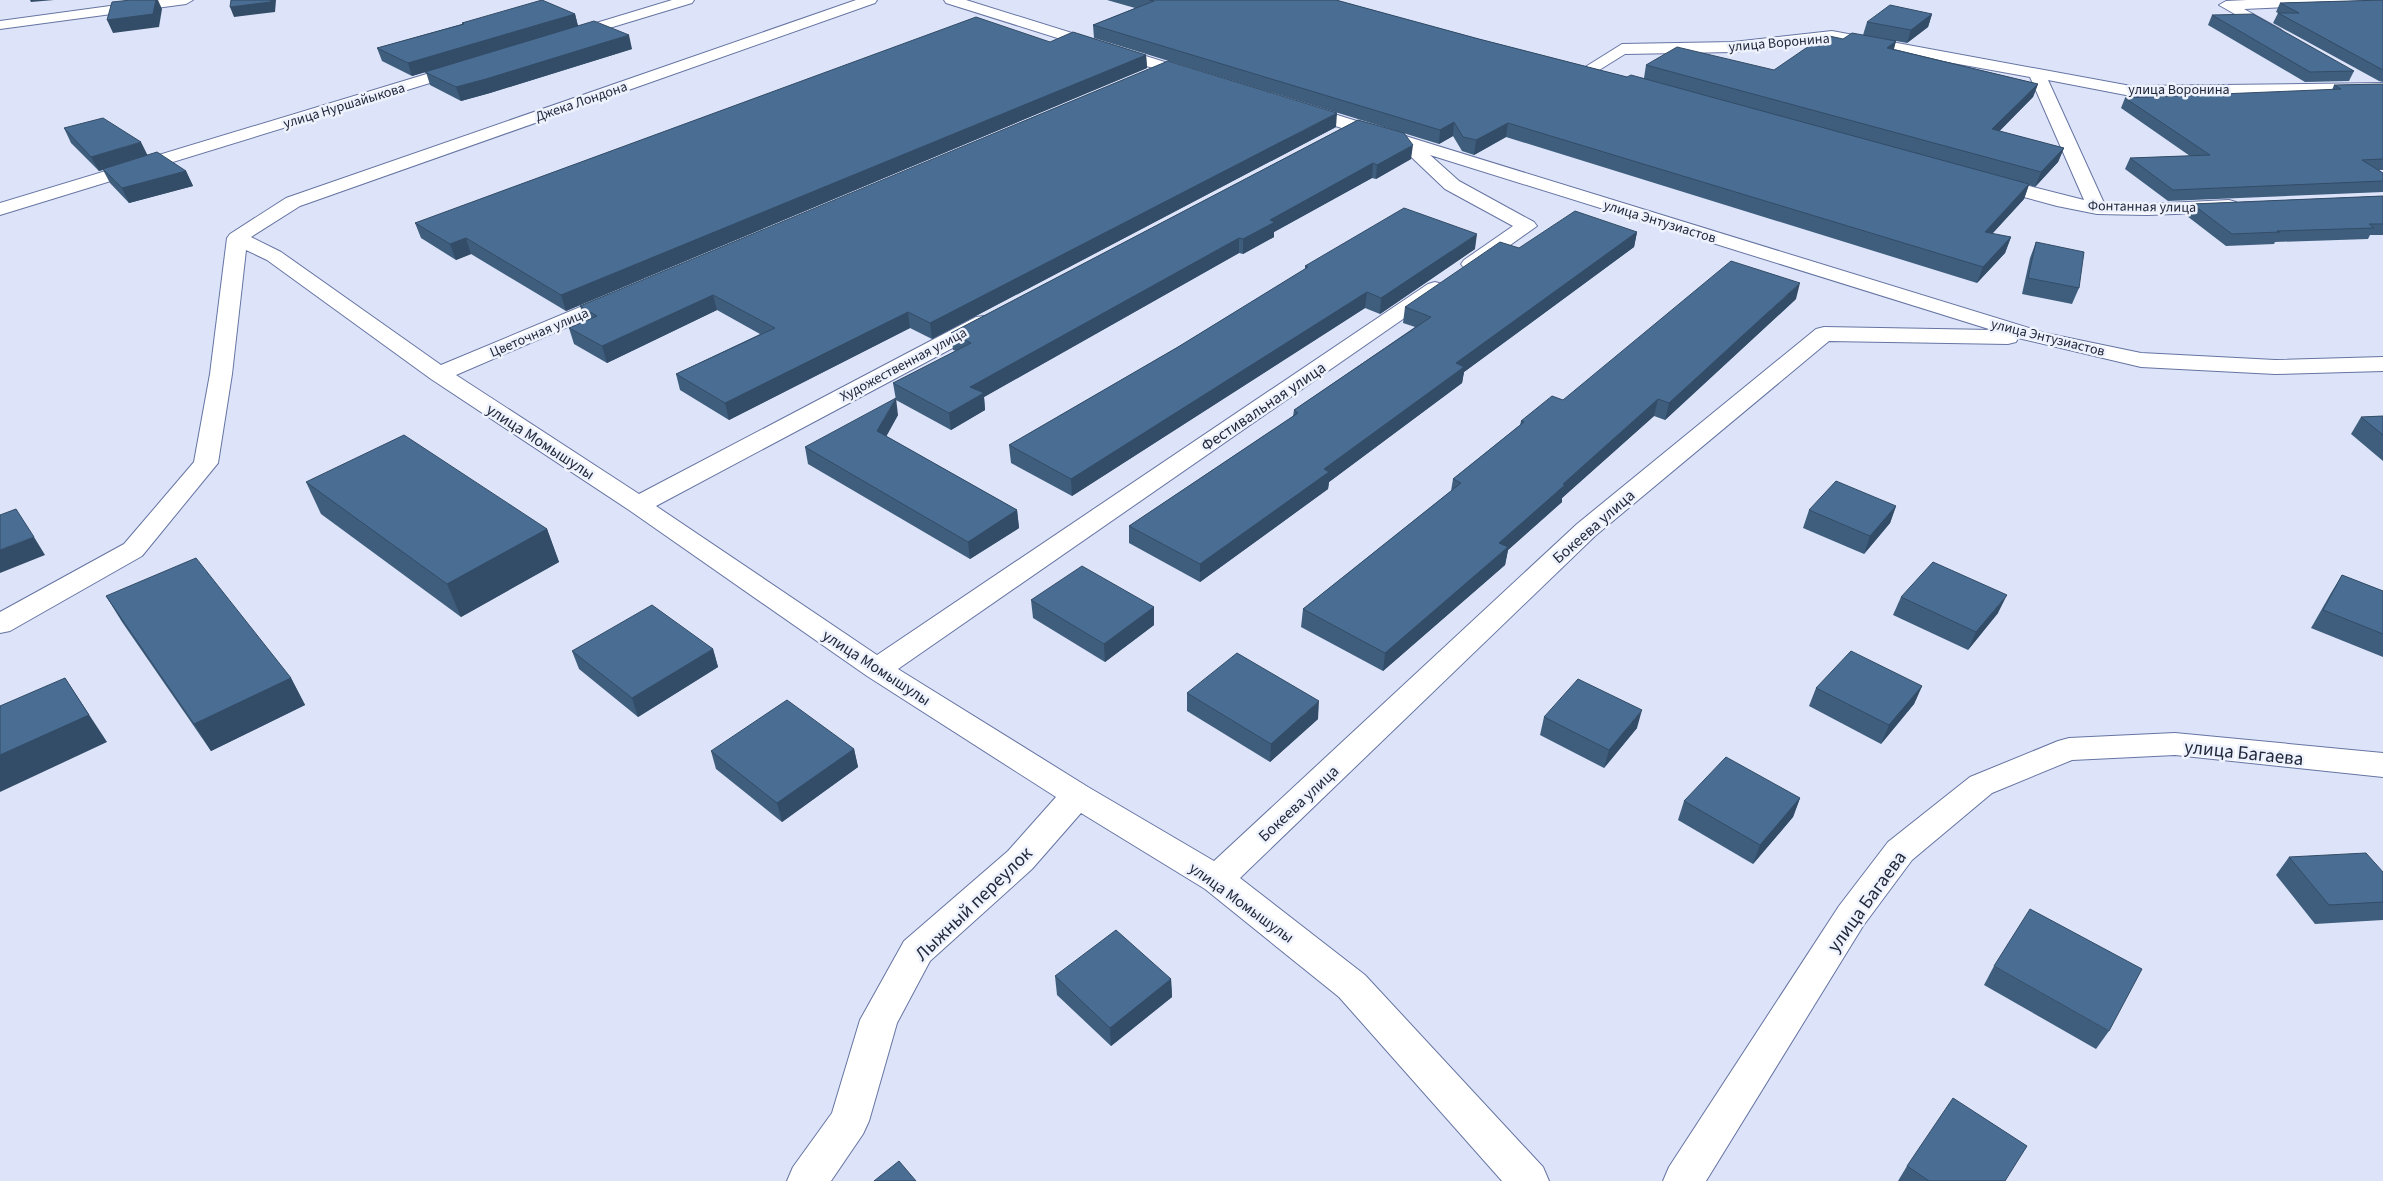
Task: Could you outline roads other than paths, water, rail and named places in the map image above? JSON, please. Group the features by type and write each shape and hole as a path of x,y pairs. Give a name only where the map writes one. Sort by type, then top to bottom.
{"street":[{"path":"0,25 186,0"},
{"path":"553,41 687,0"},
{"name":"Джека Лондона","path":"237,238 293,202 870,0"},
{"path":"951,0 1213,82"},
{"path":"2285,37 2226,5 2379,0"},
{"name":"улица Воронина","path":"1590,69 1622,49 1733,47 1832,36 2131,91 2381,89"},
{"name":"улица Нуршайыкова","path":"0,209 477,64"},
{"path":"1571,64 1608,74"},
{"path":"1138,79 1165,68"},
{"path":"2352,74 2381,89"},
{"path":"2037,75 2097,208"},
{"name":"улица Энтузиастов","path":"1288,106 2040,338 2141,360 2275,366 2382,364"},
{"path":"1328,140 1355,126"},
{"name":"Фестивальная улица","path":"877,669 1526,226 1452,185 1405,142"},
{"name":"Фонтанная улица","path":"1977,178 2033,194 2097,208 2163,209 2249,205"},
{"path":"0,624 133,550 206,463 221,374 237,238"},
{"name":"улица Момышулы","path":"237,238 274,256 439,374 638,505 877,669 1077,795 1217,879 1352,986 1530,1181"},
{"name":"Цветочная улица","path":"439,374 632,293"},
{"name":"Художественная улица","path":"638,505 1005,311"},
{"name":"Бокеева улица","path":"1217,879 1586,530 1824,334 2040,338"},
{"name":"улица Багаева","path":"1683,1181 1851,916 1900,851 1981,785 2069,749 2146,745 2175,744 2383,765"},
{"name":"Лыжный переулок","path":"807,1181 849,1121 879,1020 917,951 1020,860 1077,795"}]}
